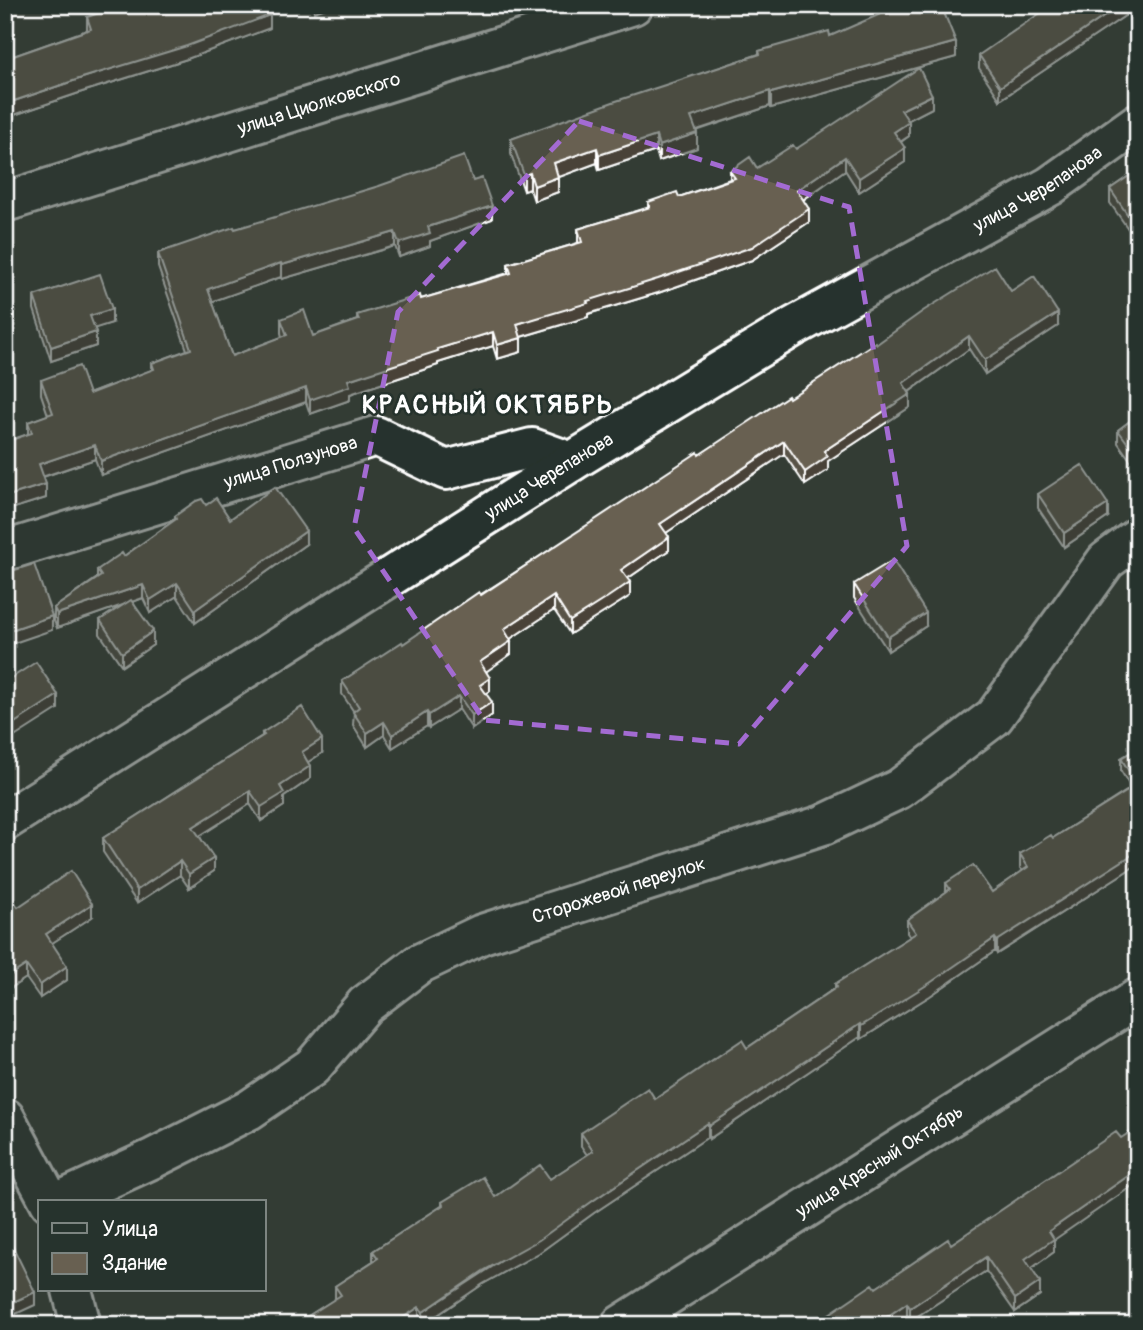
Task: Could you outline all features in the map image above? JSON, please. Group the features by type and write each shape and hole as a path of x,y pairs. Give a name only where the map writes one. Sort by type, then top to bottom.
{"street":[{"name":"улица Циолковского","path":"5,202 633,5"},
{"name":"улица Черепанова","path":"5,821 571,462 793,327 1050,186 1138,122"},
{"name":"улица Ползунова","path":"5,551 376,436 446,470 532,448 571,462"},
{"name":"Сторожевой переулок","path":"62,1200 249,1110 312,1067 365,1005 419,964 482,934 823,825 899,789 994,717 1106,561 1138,537"},
{"name":"улица Красный Октябрь","path":"621,1325 1138,998"},
{"path":"5,1118 49,1200"},
{"path":"72,1292 80,1325"}],"highlighted area":[{"path":"579,121 849,207 907,546 739,744 484,720 354,528 398,312"}],"building":[{"path":"123,5 267,5 270,15 187,46 5,104 5,59 91,29 87,17"},
{"path":"901,5 941,5 956,42 771,93 770,91 691,117 697,133 659,146 656,136 599,155 597,148 554,163 558,177 534,186 530,173 524,175 511,139 760,54 759,51 829,31 830,36"},
{"path":"1052,5 1121,5 1000,87 979,55"},
{"path":"919,68 932,95 901,110 909,122 894,132 905,148 859,178 845,157 797,190 809,209 752,247 587,301 588,303 517,324 521,338 497,345 493,332 348,380 350,386 310,400 306,388 101,461 95,445 39,464 46,484 5,497 5,442 32,433 28,422 53,413 41,380 79,366 89,394 154,369 152,363 191,349 158,253 234,227 235,229 379,186 464,156 473,181 482,178 492,206 428,227 430,233 399,243 395,232 282,265 281,263 208,289 232,356 287,335 281,319 304,310 313,336 359,320 357,315 420,295 421,299 511,273 508,264 582,242 578,229 650,207 648,202 677,192 679,197 735,178 730,171 750,157 757,168 793,145 796,149"},
{"path":"1138,170 1138,230 1110,189"},
{"path":"995,266 1011,291 1034,276 1058,313 985,360 969,336 903,383 910,394 824,451 828,456 805,472 784,441 660,524 669,537 621,570 630,582 570,621 554,596 504,629 511,641 480,662 490,678 480,685 492,702 472,715 459,696 429,715 427,712 392,735 384,722 367,733 353,712 359,707 342,681 402,642 403,644 479,592 481,595 698,452 699,455 788,396 789,398 876,342 877,344 923,311"},
{"path":"100,274 112,309 90,316 96,332 51,347 34,296"},
{"path":"1138,415 1138,457 1118,430"},
{"path":"1082,465 1108,504 1064,533 1038,494"},
{"path":"275,487 306,531 195,610 177,583 150,600 143,585 57,614 54,608 101,576 97,570 122,553 124,556 176,519 175,516 196,501 202,499 206,505 216,498 230,519"},
{"path":"893,560 926,613 888,637 854,584"},
{"path":"34,564 52,616 5,632 5,573"},
{"path":"131,600 153,631 122,653 100,620"},
{"path":"36,662 58,695 5,729 5,682"},
{"path":"302,707 322,739 302,752 310,766 280,786 284,793 261,807 250,791 193,827 214,858 189,874 180,861 137,890 103,838 264,735 262,733"},
{"path":"1138,748 1138,851 997,941 995,938 861,1026 860,1024 709,1126 708,1123 539,1240 483,1271 423,1312 419,1307 392,1325 298,1325 297,1323 341,1295 335,1286 378,1258 373,1251 443,1205 442,1202 483,1177 495,1197 540,1165 550,1179 593,1151 581,1133 648,1088 655,1099 742,1040 747,1048 837,987 835,984 916,933 907,920 950,889 946,883 973,865 992,892 1028,867 1020,854 1051,835 1053,838 1137,785 1121,758"},
{"path":"71,871 92,904 46,934 67,966 40,985 26,965 5,979 5,896 9,894 18,907"},
{"path":"1138,1127 1138,1169 1049,1231 1054,1239 1025,1259 1040,1282 1015,1299 986,1257 910,1308 907,1303 875,1325 813,1325 873,1284 876,1288 948,1239 951,1244 1116,1132 1121,1138"},
{"path":"9,1239 35,1292 5,1306 5,1241"}],"district":[{"name":"КРАСНЫЙ ОКТЯБРЬ","path":"488,405"}]}
